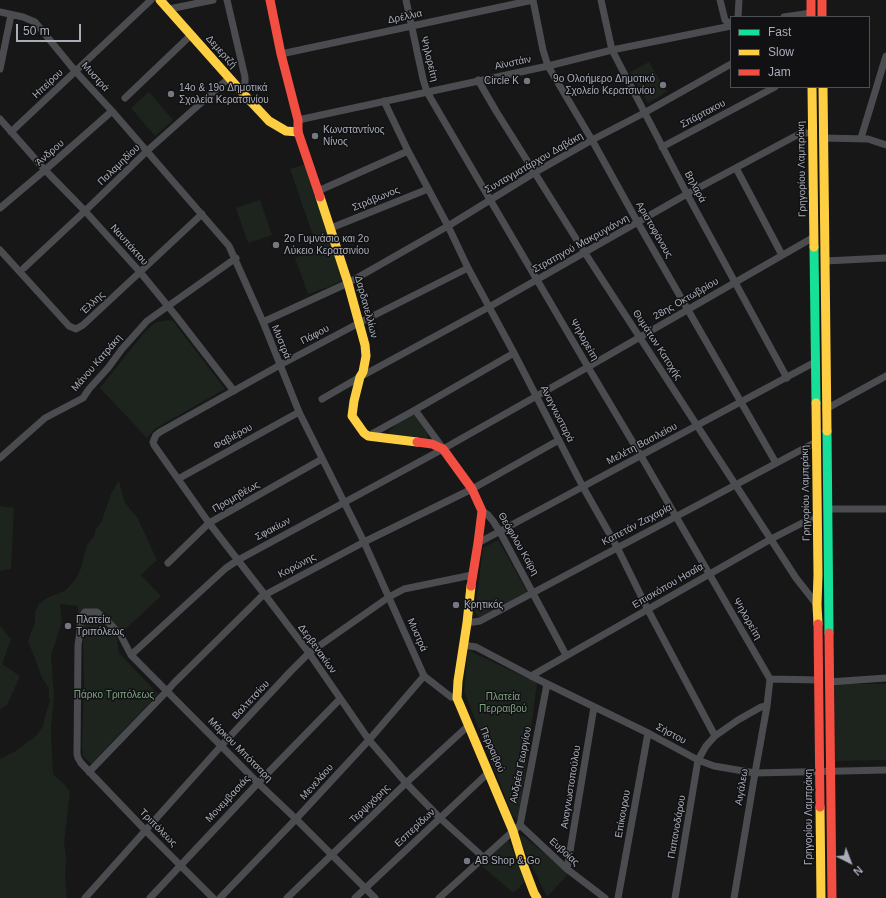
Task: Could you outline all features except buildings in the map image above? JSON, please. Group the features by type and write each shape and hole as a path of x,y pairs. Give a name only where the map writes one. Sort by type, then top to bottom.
{"main road":[{"name":"Δεμερτζή","path":"160,0 269,121 286,131 298,132"},
{"path":"270,0 281,54 298,120 298,132"},
{"path":"811,0 811,15"},
{"path":"822,0 822,16"},
{"name":"Γρηγορίου Λαμπράκη","path":"812,88 821,898"},
{"name":"Γρηγορίου Λαμπράκη","path":"823,88 832,898"},
{"name":"Δαρδανελλίων","path":"298,132 331,228 365,345 366,356 363,372 360,377 354,401 352,416 364,433 368,436"},
{"path":"368,436 432,444 443,449"},
{"name":"Θεόφιλου Καϊρη","path":"443,449 472,489 482,511"},
{"name":"Περραιβού","path":"482,511 458,681 458,698 489,772 516,828 523,864 534,896"}],"street":[{"name":"Ηπείρου","path":"11,132 151,0"},
{"path":"169,9 213,0"},
{"path":"227,0 245,76 245,84 240,90"},
{"name":"Ψηλορείτη","path":"406,0 423,79 428,92 770,679"},
{"name":"Δρέλλια","path":"281,54 533,0"},
{"name":"Αριστοφάνους","path":"533,0 543,50 548,66 592,140 776,463"},
{"name":"Βηλαρά","path":"601,0 612,50 687,194 787,378"},
{"path":"720,0 725,20 730,24"},
{"path":"738,16 739,0"},
{"path":"0,12 11,15 0,68"},
{"name":"Μυστρά","path":"11,15 23,17 35,22 76,72 112,111 229,246 236,258 263,322 299,412 364,542 424,676 451,697 458,698"},
{"path":"798,16 811,15"},
{"name":"Αϊνστάιν","path":"298,120 730,25"},
{"path":"125,98 191,35"},
{"path":"861,138 886,57"},
{"name":"Συνταγματάρχου Δαβάκη","path":"263,322 348,283 448,226 534,173 730,65"},
{"name":"Παλαμηδίου","path":"24,268 86,211 147,151 229,78"},
{"name":"Θυμάτων Κατοχής","path":"478,80 534,173 735,485 796,578 817,605 828,614"},
{"name":"Σπάρτακου","path":"662,147 773,88"},
{"name":"Αναγνωσταρά","path":"384,101 468,268 514,353 583,487 617,547 648,610 715,736"},
{"name":"Άνδρου","path":"0,208 112,111"},
{"name":"Ναυπάκτου","path":"0,119 45,170 86,211 140,272 234,391"},
{"name":"Στρατηγού Μακρυγιάννη","path":"360,377 489,307 687,194 800,133 813,133"},
{"path":"823,138 861,138 886,145"},
{"path":"318,191 408,151"},
{"path":"736,168 782,255"},
{"name":"Στράβωνος","path":"331,228 428,189"},
{"name":"Έλλης","path":"0,250 69,326 76,329 83,325 202,214"},
{"name":"28ης Οκτωβρίου","path":"443,449 814,237"},
{"name":"Μάνου Κατράκη","path":"0,458 45,418 83,398 122,349 147,321 236,258"},
{"path":"825,261 886,258"},
{"name":"Πάφου","path":"155,438 160,432 280,365 468,268"},
{"path":"368,436 514,353"},
{"name":"Μελέτη Βασιλείου","path":"478,543 815,362"},
{"path":"826,410 886,376"},
{"path":"322,399 360,377"},
{"name":"Θεόφιλου Καϊρη","path":"415,410 443,449"},
{"name":"Φαβιέρου","path":"178,479 299,412"},
{"name":"Δερβενακίων","path":"155,438 154,445 209,523 309,653 369,740 406,783 440,818 483,857"},
{"name":"Κορώνης","path":"89,772 174,683 260,597 364,542 472,489 559,440"},
{"name":"Καπετάν Ζαχαρία","path":"467,623 480,621 816,442"},
{"name":"Σφακίων","path":"131,655 226,568 238,560 443,449"},
{"name":"Προμηθέως","path":"168,563 209,523 322,459"},
{"path":"827,509 886,509"},
{"name":"Θεόφιλου Καϊρη","path":"482,511 488,514 500,532 566,655"},
{"name":"Επισκόπου Ησαΐα","path":"531,676 771,539 808,520 817,520"},
{"name":"Βαλτετσίου","path":"85,898 221,746 309,653 389,597 404,589 472,575"},
{"name":"Τριπόλεως","path":"97,612 85,612 80,619 78,645 78,758 89,772 212,898"},
{"name":"Μάρκου Μπότσαρη","path":"97,612 120,634 131,655 375,898"},
{"name":"Σήστου","path":"463,645 476,647 531,676 648,733 698,760 714,766 755,772 886,770"},
{"name":"Μενελάου","path":"220,898 369,740 424,676"},
{"path":"829,682 886,678"},
{"path":"770,679 819,680"},
{"name":"Αιγάλεω","path":"734,898 767,706 770,679"},
{"name":"Ανδρέα Γεωργίου","path":"516,828 547,684"},
{"name":"Μονεμβασιάς","path":"150,898 258,783 340,699"},
{"path":"698,760 706,746 715,736 738,720 761,707 767,706"},
{"name":"Αναγνωστοπούλου","path":"567,869 594,707"},
{"name":"Τερψιχόρης","path":"286,898 469,725"},
{"name":"Επίκουρου","path":"618,898 648,733"},
{"name":"Παπανοδάρου","path":"675,898 698,760"},
{"name":"Εσπερίδων","path":"355,898 489,772"},
{"path":"439,898 516,828"},
{"name":"Ευβοίας","path":"516,828 604,898"}],"green space":[{"path":"649,62 667,92 648,103 630,72"},
{"path":"149,92 173,120 155,136 131,108"},
{"path":"306,164 344,279 331,286 308,294 295,258 318,250 290,169"},
{"path":"260,200 272,235 248,243 236,208"},
{"path":"169,320 173,321 225,389 156,428 147,438 100,388 152,325"},
{"path":"414,414 428,434 425,440 390,437 388,433 399,421"},
{"name":"Πάρκο Τριπόλεως","path":"119,480 124,501 137,517 157,560 141,575 161,596 120,634 102,621 117,638 119,653 158,694 91,764 83,756 82,745 84,688 83,626 78,625 78,606 60,604 62,621 51,656 54,696 51,728 53,774 66,786 70,792 64,842 67,898 0,898 0,759 16,751 37,735 43,726 50,701 49,688 42,678 28,641 35,622 35,612 39,604 45,599 66,590 76,579 81,568 87,545 95,535 95,530 101,523 111,494"},
{"path":"0,506 14,508 11,569 0,571"},
{"path":"498,540 528,593 479,618 475,612 483,548"},
{"path":"0,626 11,639 2,664 20,676 7,705 0,710"},
{"name":"Πλατεία Περραιβού","path":"468,650 537,683 519,820 513,817 464,691"},
{"path":"835,684 886,684 886,760 835,761"},
{"path":"522,835 569,873 547,897 519,839"},
{"path":"508,839 525,882 513,893 482,866"}],"traffic: fast":[{"path":"814,247 816,403"},
{"path":"827,431 829,633"}],"traffic: slow":[{"path":"160,0 269,121 286,131 298,132"},
{"path":"812,88 814,247"},
{"path":"823,88 827,431"},
{"path":"320,197 348,283 365,345 366,356 363,372 360,377 354,401 352,416 364,433 368,436 417,442"},
{"path":"816,403 818,624"},
{"path":"471,586 457,698 513,831 523,864 537,898"},
{"path":"820,807 821,898"}],"traffic: jam":[{"path":"270,0 281,54 298,120 298,132 320,197"},
{"path":"811,0 811,16"},
{"path":"822,0 822,16"},
{"path":"417,442 432,444 443,449 472,489 482,511 471,586"},
{"path":"818,624 820,807"},
{"path":"829,633 832,898"}],"place":[{"name":"Circle K","path":"527,81"},
{"name":"9ο Ολοήμερο Δημοτικό Σχολείο Κερατσινίου","path":"663,85"},
{"name":"14ο & 19ο Δημοτικά Σχολεία Κερατσινίου","path":"171,94"},
{"name":"Κωνσταντίνος Νίνος","path":"315,136"},
{"name":"2ο Γυμνάσιο και 2ο Λύκειο Κερατσινίου","path":"276,245"},
{"name":"Κρητικός","path":"456,605"},
{"name":"Πλατεία Τριπόλεως","path":"68,626"},
{"name":"AB Shop & Go","path":"467,861"}]}
